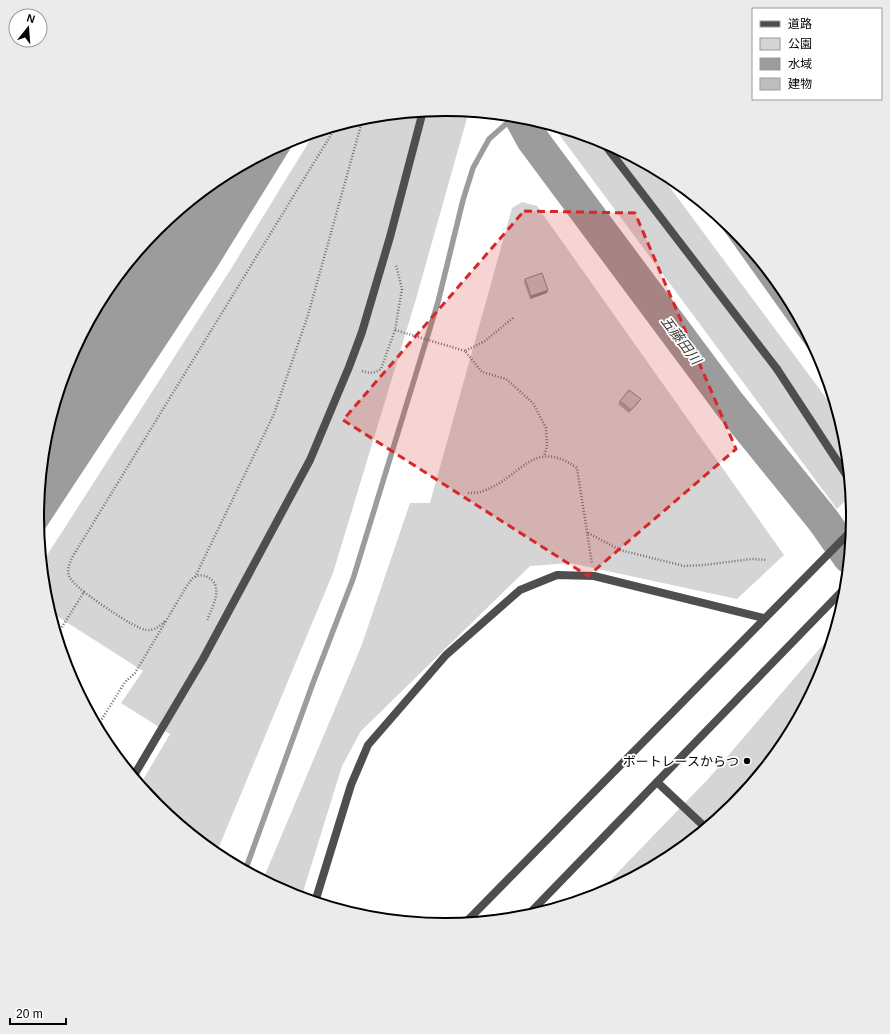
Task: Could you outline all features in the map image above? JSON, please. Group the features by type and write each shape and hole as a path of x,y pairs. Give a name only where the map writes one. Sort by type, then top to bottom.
{"street":[{"path":"136,772 203,659 307,467 362,332 390,237 421,117"},
{"path":"611,152 777,369 843,470"},
{"path":"470,917 845,537"},
{"path":"316,897 351,785 368,745 446,655 520,590 557,575 594,576 764,618"},
{"path":"536,907 838,595"},
{"path":"657,782 702,824"}],"path":[{"path":"100,721 126,682 135,673 188,584 195,577 274,414 308,314 361,125"},
{"path":"168,617 157,628 147,630 136,626 84,592 69,577 68,566 332,132"},
{"path":"349,367 368,373 376,373 381,370 395,330 402,289 395,259"},
{"path":"464,351 485,341 513,318"},
{"path":"395,330 464,351 482,372 506,380 533,403 546,428 547,446 544,456"},
{"path":"468,493 483,491 499,484 535,458 544,456 565,459 577,468 594,576"},
{"path":"588,533 620,550 684,566 752,559 767,560"},
{"path":"195,577 208,576 213,581 216,588 216,596 206,623"},
{"path":"60,630 84,592"}],"highlighted area":[{"path":"524,211 635,213 736,449 588,576 343,420"}],"green space":[{"path":"445,116 468,117 416,299 333,573 219,848 201,835 161,801 143,780 170,734 121,703 143,671 57,616 47,569 46,557 229,272 311,139 341,130 393,119"},
{"path":"558,133 574,137 622,157 667,183 829,402 843,465 845,491 845,501 837,509"},
{"path":"522,202 537,206 784,555 737,599 570,563 530,566 361,731 342,766 303,892 265,875 361,647 410,503 430,503 512,208"},
{"name":"ボートレースからつ","path":"826,641 805,694 792,718 763,761 729,801 689,835 668,850 622,877 608,883 709,778"}],"water":[{"path":"291,147 216,269 44,530 47,465 65,388 85,340 112,294 127,273 161,233 201,199 245,170 268,157"},
{"path":"720,226 729,233 763,273 778,294 792,316 810,351"}],"building":[{"path":"542,273 548,290 531,296 525,279"},
{"path":"629,390 641,399 631,410 620,401"}],"waterway":[{"path":"247,866 313,683 353,579 438,302 463,200 473,168 489,139 509,121"},
{"name":"五藤田川","path":"524,124 533,140 730,405 823,520 844,550"}],"place":[{"name":"ボートレースからつ","path":"747,761"}]}
